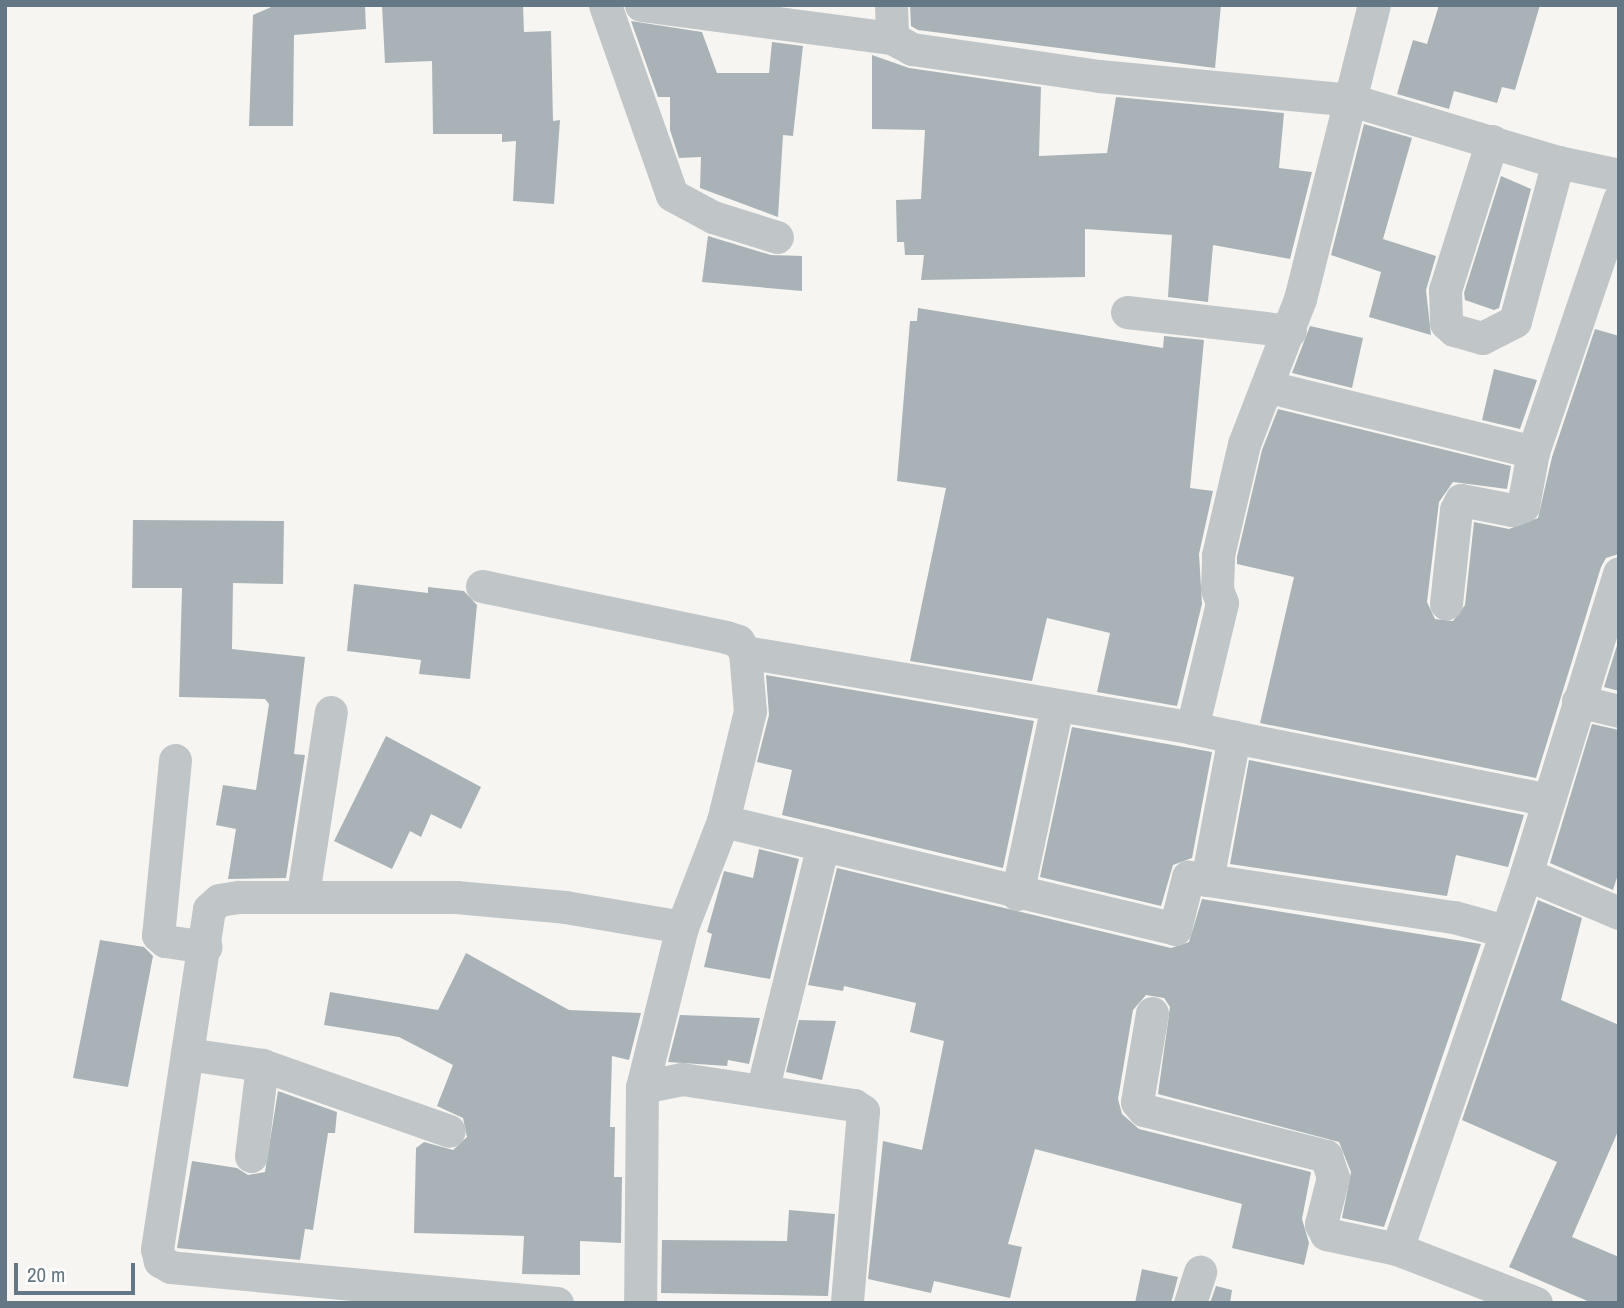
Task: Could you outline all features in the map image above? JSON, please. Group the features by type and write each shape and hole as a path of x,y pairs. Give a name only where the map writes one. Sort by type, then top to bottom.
{"street":[{"path":"605,5 672,195 713,217 777,237"},
{"path":"641,5 892,38 912,49 1100,76 1351,100 1558,162 1619,175"},
{"path":"891,5 892,38"},
{"path":"1192,727 1222,603 1217,589 1218,555 1244,444 1290,331 1374,5"},
{"path":"1492,141 1446,290 1446,323 1454,330 1482,338 1515,321 1558,162"},
{"path":"1446,604 1456,510 1461,500 1511,510 1523,506 1533,452 1619,199"},
{"path":"1127,312 1290,331"},
{"path":"1269,387 1533,452"},
{"path":"1397,1249 1526,874 1619,573"},
{"path":"482,586 726,637 738,641 745,652 750,711 723,821 682,927 642,1087 640,1303"},
{"path":"745,652 1192,727 1548,800"},
{"path":"1578,701 1619,710"},
{"path":"1017,894 1057,706"},
{"path":"303,894 331,712"},
{"path":"1207,880 1234,737"},
{"path":"175,760 158,935 164,941 206,947"},
{"path":"723,821 1017,894 1175,929 1188,877 1454,917 1505,931"},
{"path":"762,1091 823,844"},
{"path":"1526,874 1619,913"},
{"path":"557,1303 165,1265 157,1249 206,947 209,909 219,900 303,894 456,897 565,907 682,927"},
{"path":"1152,1013 1138,1102 1144,1110 1326,1156 1333,1177 1321,1224 1326,1234 1397,1249 1470,1292 1536,1303"},
{"path":"187,1054 262,1065 449,1131"},
{"path":"251,1156 262,1065"},
{"path":"642,1087 682,1079 854,1105 863,1111 848,1303"}],"building":[{"path":"276,5 365,5 366,29 294,35 293,126 249,126 253,15"},
{"path":"382,5 523,5 524,32 551,31 553,121 560,120 554,204 513,201 516,141 502,142 502,134 433,134 432,61 385,63"},
{"path":"910,5 1221,5 1215,68 918,30 911,26"},
{"path":"1439,5 1540,5 1515,90 1502,87 1497,103 1454,91 1449,109 1397,94 1413,40 1427,44"},
{"path":"631,21 702,32 717,73 769,73 772,42 803,46 793,136 783,135 778,217 700,188 701,157 679,158 670,130 670,97 658,97"},
{"path":"872,55 909,68 1041,87 1039,156 1107,153 1116,97 1284,113 1279,168 1312,172 1290,259 1213,245 1208,302 1168,297 1172,235 1085,229 1085,277 921,280 924,255 905,255 904,242 897,242 896,200 921,199 925,130 872,129"},
{"path":"1364,124 1412,138 1383,239 1436,256 1426,290 1431,335 1369,317 1381,272 1331,255"},
{"path":"1501,176 1531,189 1499,308 1494,310 1465,300 1464,293"},
{"path":"708,236 771,255 802,256 802,291 702,282"},
{"path":"918,308 1163,348 1164,336 1204,340 1190,488 1213,491 1199,554 1202,604 1177,706 1097,692 1110,633 1047,618 1032,681 910,661 946,488 897,481 910,321 917,321"},
{"path":"1310,326 1363,338 1352,388 1292,373"},
{"path":"1595,329 1619,336 1619,554 1606,558 1601,567 1536,778 1260,723 1294,577 1237,564 1237,557 1262,450 1278,409 1511,466 1507,489 1453,482 1439,502 1427,602 1435,619 1453,621 1465,605 1474,522 1509,529 1538,518 1552,457"},
{"path":"1494,369 1537,380 1520,429 1482,420"},
{"path":"133,520 284,521 283,584 233,583 232,649 305,657 294,754 305,755 286,878 228,879 236,829 216,825 223,785 256,790 269,704 265,699 179,697 182,588 132,588"},
{"path":"354,584 428,593 428,587 464,591 477,605 470,679 419,674 421,660 347,651"},
{"path":"1619,639 1619,691 1604,687"},
{"path":"766,675 1034,721 1003,868 782,815 792,770 757,762 769,715"},
{"path":"1592,724 1619,730 1619,871 1613,890 1550,863"},
{"path":"1072,727 1212,752 1192,858 1173,865 1161,906 1040,877"},
{"path":"386,736 481,787 461,829 431,814 421,837 410,831 392,869 334,841"},
{"path":"1249,760 1524,815 1508,867 1456,855 1447,896 1230,864"},
{"path":"759,849 799,859 770,979 704,967 712,934 707,932 724,871 753,878"},
{"path":"837,868 1171,948 1189,942 1202,899 1481,944 1384,1227 1342,1218 1351,1172 1339,1142 1158,1094 1170,1007 1164,998 1146,995 1133,1010 1118,1099 1122,1114 1139,1129 1311,1172 1302,1219 1309,1243 1304,1265 1232,1248 1242,1204 1035,1149 1008,1244 1022,1247 1010,1298 934,1281 931,1293 868,1279 883,1141 922,1150 944,1041 910,1032 916,1003 844,986 843,991 808,985"},
{"path":"1538,900 1582,918 1561,1000 1619,1025 1619,1129 1572,1237 1619,1257 1619,1303 1592,1303 1509,1267 1557,1162 1462,1120"},
{"path":"100,940 144,947 153,956 128,1087 73,1078"},
{"path":"466,953 569,1010 641,1013 629,1060 612,1056 610,1127 615,1127 614,1177 622,1177 621,1243 580,1241 580,1275 522,1274 524,1236 414,1233 416,1148 424,1142 453,1150 467,1137 463,1118 437,1106 453,1065 399,1037 324,1025 330,992 438,1010"},
{"path":"680,1015 760,1018 749,1064 728,1060 727,1066 668,1062"},
{"path":"799,1020 836,1021 822,1080 786,1072"},
{"path":"278,1091 337,1112 335,1133 328,1133 313,1230 305,1229 300,1260 177,1248 192,1161 237,1168 248,1175 265,1172"},
{"path":"789,1210 835,1214 828,1296 661,1293 662,1240 787,1241"},
{"path":"1142,1269 1178,1277 1171,1303 1135,1303"},
{"path":"1216,1286 1232,1290 1230,1303 1210,1303"}]}
